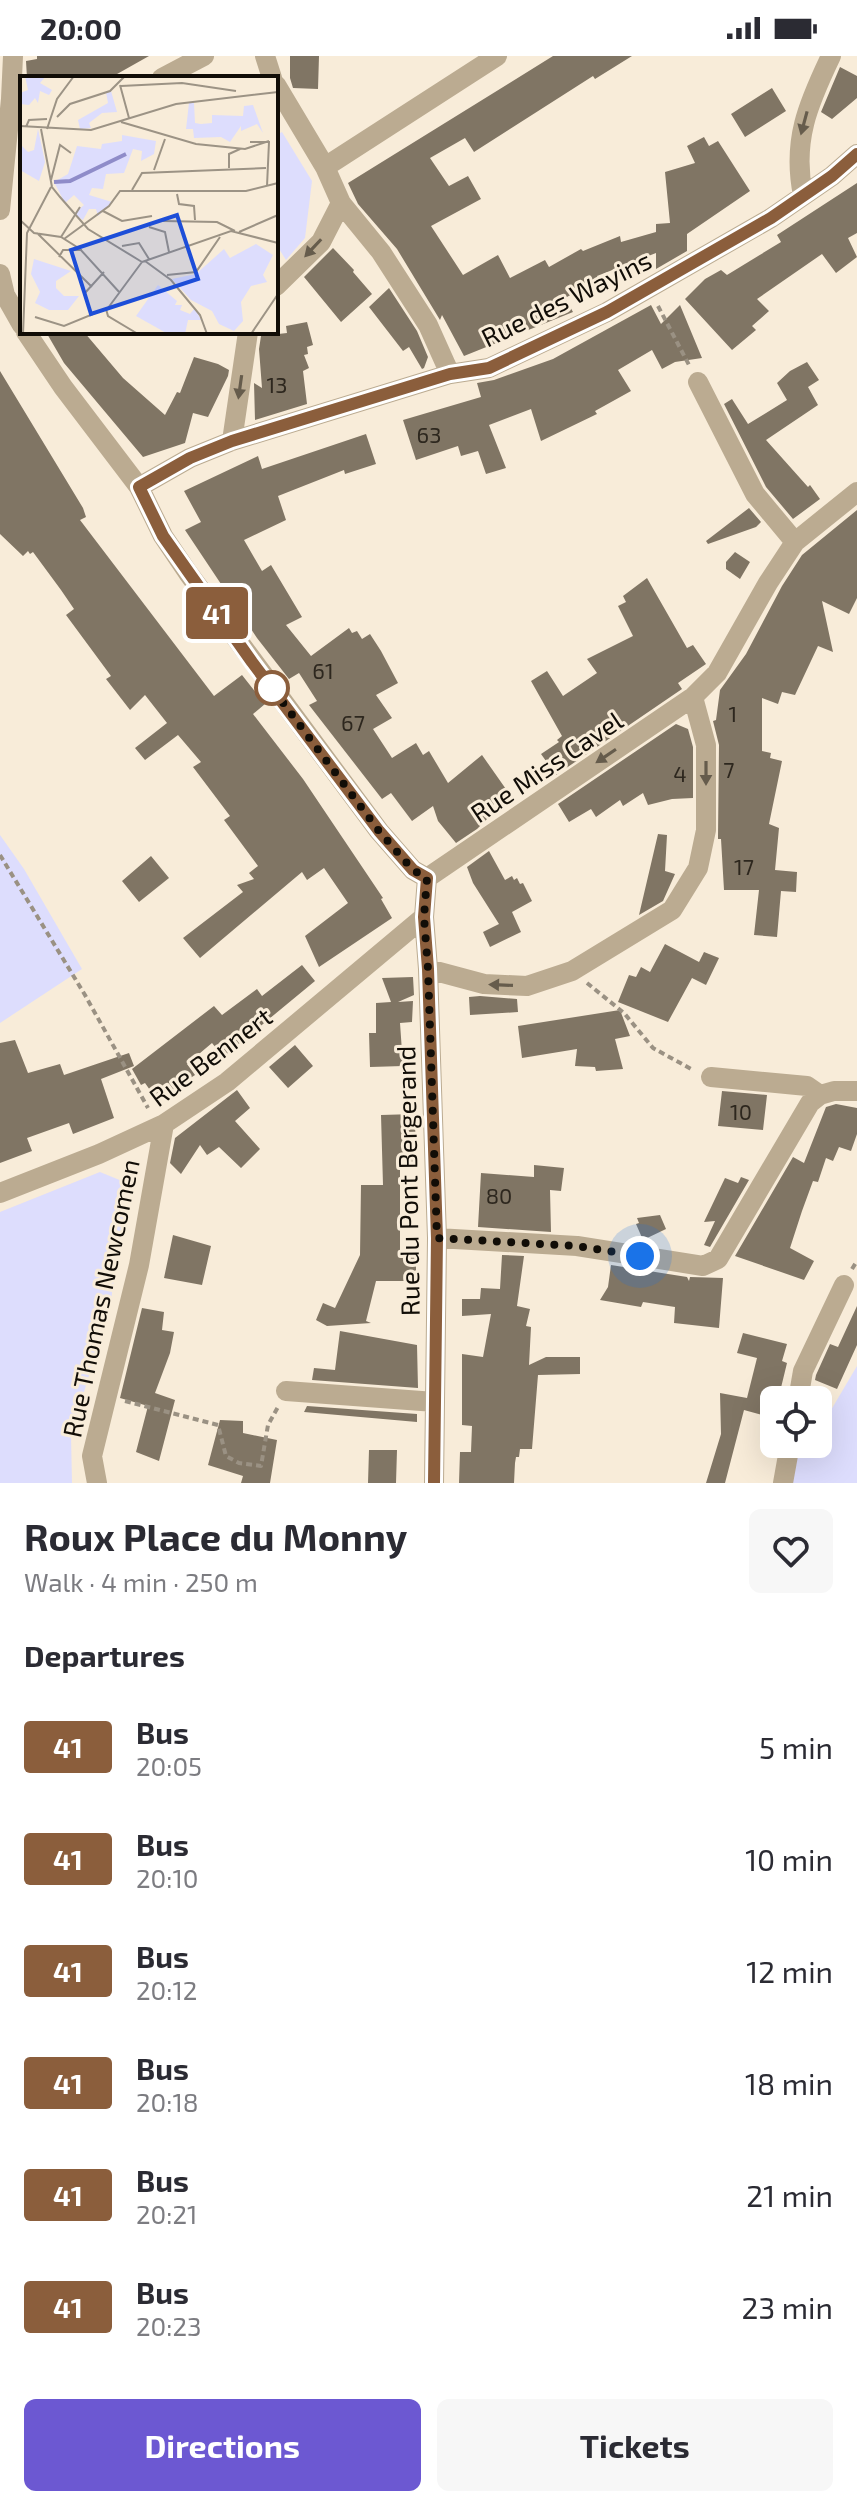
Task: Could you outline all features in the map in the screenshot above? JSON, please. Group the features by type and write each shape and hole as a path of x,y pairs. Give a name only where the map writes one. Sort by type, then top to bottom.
{"street":[{"path":"0,210 14,134 13,56"},
{"path":"166,76 204,56"},
{"path":"265,56 271,76"},
{"path":"325,167 497,56"},
{"path":"803,195 799,176 800,130 831,56"},
{"path":"278,88 325,167 341,203 381,252 420,313 450,374"},
{"name":"Rue des Wayins","path":"139,487 190,458 232,441 450,374 489,368 607,312 771,218 857,154"},
{"path":"278,284 321,242 341,203"},
{"path":"0,274 5,295 20,321"},
{"path":"27,334 63,387 139,487 163,536 285,706 379,831 413,870 427,878"},
{"path":"232,441 248,334"},
{"path":"698,382 755,494 795,542"},
{"name":"Rue Miss Cavel","path":"427,878 693,697 717,673 795,542 857,492"},
{"path":"428,969 484,984 527,986 572,971 672,910 698,868 706,830 706,745 693,697"},
{"name":"Rue du Pont Bergerand","path":"427,878 424,917 437,1238 434,1483"},
{"name":"Rue Bennert","path":"0,1193 160,1126 227,1082 424,917"},
{"path":"711,1077 807,1086 820,1095"},
{"path":"437,1238 577,1246 703,1266 718,1259 810,1103 820,1095 834,1091 857,1091"},
{"name":"Rue Thomas Newcomen","path":"97,1483 92,1456 139,1265 160,1126"},
{"path":"800,1386 803,1371 844,1285"},
{"path":"286,1391 435,1402"},
{"path":"783,1483 787,1458"}],"path":[{"path":"649,288 698,382"},
{"path":"0,855 160,1126"},
{"path":"572,971 624,1013 653,1048 687,1068 711,1077"},
{"path":"106,1396 218,1425 226,1456 239,1463 261,1466 268,1425 286,1391"}],"shaded area":[{"path":"282,132 312,181 305,238 286,260 278,247 278,134"},
{"path":"0,835 24,869 82,969 0,1023"},
{"path":"100,1172 122,1181 128,1188 110,1306 71,1435 72,1483 0,1483 0,1212"},
{"path":"857,1366 857,1483 792,1483 796,1458 832,1458 832,1408"}],"building":[{"path":"37,56 149,56 114,76 27,76 26,61 37,59"},
{"path":"290,56 319,56 318,89 293,88"},
{"path":"553,56 632,56 595,79 593,76 474,152 465,138 430,158 449,186 468,176 481,199 431,226 463,275 498,255 510,278 545,260 549,267 581,249 583,251 620,236 621,242 656,232 656,224 670,223 665,172 695,163 687,146 704,137 709,146 718,141 750,191 687,234 687,251 656,269 656,253 597,276 599,280 565,298 573,312 464,356 442,315 440,320 397,249 358,204 348,183"},
{"path":"840,67 857,76 857,98 832,119 821,112"},
{"path":"772,88 786,111 745,137 731,114"},
{"path":"857,183 857,233 848,238 857,257 836,273 822,254 757,299 769,311 752,326 756,330 732,350 685,299 705,279 721,270 727,275 781,242 777,235"},
{"path":"333,248 372,294 341,322 304,277"},
{"path":"389,288 417,331 428,357 422,369 409,347 403,351 369,307"},
{"path":"651,305 661,324 680,305 702,358 675,362 662,369 652,350 618,370 631,391 595,411 597,414 541,441 531,409 489,425 506,468 486,474 478,451 461,456 458,446 416,460 403,420 481,397 477,383 553,359"},
{"path":"307,322 313,345 307,347 308,354 304,355 309,368 303,371 307,404 255,420 254,383 262,388 261,336 287,333 286,326"},
{"path":"47,334 86,334 123,378 165,415 177,392 180,393 194,357 229,370 208,417 193,413 185,443 143,457 64,363"},
{"path":"807,362 819,380 808,387 818,405 766,440 820,499 793,519 766,487 724,404 732,399 748,424 787,400 777,383"},
{"path":"0,371 83,508 86,517 80,520 214,696 242,675 265,704 253,714 303,779 383,898 392,918 319,967 305,936 348,903 324,868 307,880 302,872 200,958 183,938 243,892 237,885 254,879 249,873 258,866 224,820 230,816 193,767 201,762 178,735 145,760 135,748 167,723 145,695 130,710 106,679 111,676 66,615 74,609 33,552 30,554 28,551 23,556 0,534"},
{"path":"366,434 376,464 345,474 344,470 278,496 286,520 244,540 262,571 271,565 302,617 286,625 311,656 349,628 352,633 357,631 362,639 370,634 398,683 376,695 392,718 373,729 392,758 416,743 423,755 429,751 448,783 482,755 508,792 484,813 488,818 477,829 456,843 438,821 433,806 412,821 391,793 382,799 309,705 317,701 299,673 289,679 257,638 185,530 201,522 184,491 258,456 262,469"},
{"path":"749,508 761,522 756,527 708,544 706,541"},
{"path":"857,510 857,598 849,614 822,601 833,652 818,646 795,695 782,692 778,704 762,698 762,751 771,753 770,758 782,761 769,824 779,828 775,870 797,872 796,892 781,891 777,937 754,935 759,890 724,890 721,839 718,839 719,745 713,721 716,720 720,690 746,654 802,555"},
{"path":"735,552 750,562 740,579 726,569 726,562"},
{"path":"647,578 687,648 693,645 706,664 678,683 682,689 556,775 541,754 559,742 557,740 562,736 531,681 547,671 563,696 597,673 587,659 633,636 618,606 626,602 623,596"},
{"path":"676,724 688,729 693,747 693,798 648,805 643,793 623,806 620,800 596,817 591,809 569,822 558,804"},
{"path":"658,834 667,835 665,871 675,874 663,901 639,915"},
{"path":"489,851 505,880 512,876 514,880 517,878 532,901 512,912 521,932 490,947 483,932 499,924 473,883 467,867"},
{"path":"151,856 169,878 139,902 122,881"},
{"path":"665,944 699,962 704,952 719,958 706,985 692,978 668,1022 618,1002 629,975 636,977 641,967 650,972"},
{"path":"302,965 315,981 223,1057 212,1043 187,1064 195,1075 157,1100 145,1083 141,1085 132,1069 214,1006 222,1015 257,989 262,996"},
{"path":"413,977 414,995 398,1002 413,1001 412,1022 400,1023 403,1066 370,1067 369,1033 376,1033 376,1003 391,1002 382,978"},
{"path":"469,997 517,999 518,1012 470,1015"},
{"path":"620,1010 630,1036 615,1039 623,1069 596,1071 595,1067 575,1066 577,1049 522,1058 518,1026"},
{"path":"15,1040 28,1073 60,1064 64,1075 129,1053 134,1066 101,1079 114,1118 73,1134 69,1123 27,1138 32,1151 0,1163 0,1043"},
{"path":"295,1045 313,1066 288,1088 269,1067"},
{"path":"237,1090 250,1108 235,1121 260,1149 241,1168 219,1147 207,1155 200,1145 181,1174 170,1163 175,1138"},
{"path":"722,1091 767,1095 763,1130 718,1126"},
{"path":"836,1104 857,1108 857,1134 851,1151 839,1147 833,1161 826,1158 818,1182 813,1181 802,1211 790,1248 814,1261 804,1280 735,1256 793,1157 804,1163 826,1107"},
{"path":"415,1114 416,1165 400,1165 400,1252 416,1252 416,1281 376,1281 366,1321 371,1323 327,1326 316,1320 323,1303 335,1308 360,1255 361,1185 383,1185 381,1115"},
{"path":"534,1165 564,1168 561,1191 550,1190 551,1232 478,1227 481,1173 534,1177"},
{"path":"741,1177 749,1180 710,1247 704,1245 715,1221 704,1222 725,1178 738,1183"},
{"path":"660,1215 666,1229 643,1240 636,1224 639,1223 637,1218"},
{"path":"173,1235 211,1246 202,1285 164,1278"},
{"path":"502,1255 524,1256 517,1306 530,1309 526,1326 531,1327 529,1365 546,1357 580,1357 580,1374 538,1375 532,1449 520,1449 519,1457 516,1457 514,1483 459,1483 460,1452 471,1452 472,1426 462,1425 462,1354 483,1357 491,1314 462,1316 462,1299 480,1299 481,1288 500,1289"},
{"path":"611,1265 687,1277 689,1281 690,1277 723,1278 719,1328 674,1323 675,1307 643,1302 641,1307 600,1300 608,1287"},
{"path":"857,1306 857,1345 837,1389 815,1380 830,1344 838,1347"},
{"path":"142,1308 164,1312 162,1330 174,1332 170,1353 155,1393 175,1400 159,1461 136,1452 148,1406 120,1398"},
{"path":"340,1331 417,1345 418,1388 312,1380 314,1368 335,1370"},
{"path":"743,1333 787,1344 782,1361 787,1363 781,1386 760,1386 760,1414 744,1410 725,1483 706,1483 721,1434 720,1393 747,1398 757,1358 737,1353"},
{"path":"307,1406 417,1414 417,1422 304,1412"},
{"path":"220,1420 243,1421 243,1433 277,1440 270,1483 241,1483 243,1476 208,1465"},
{"path":"369,1450 397,1450 396,1483 368,1483"}],"bus line":[{"name":"41","path":"434,1483 437,1238 424,917 427,878 413,870 379,831 252,662 163,536 139,487 190,458 232,441 450,374 489,368 607,312 771,218 832,176 857,154"}],"route":[{"path":"272,688 269,684 379,831 413,870 427,878 424,917 437,1238 577,1246 640,1256"}]}
